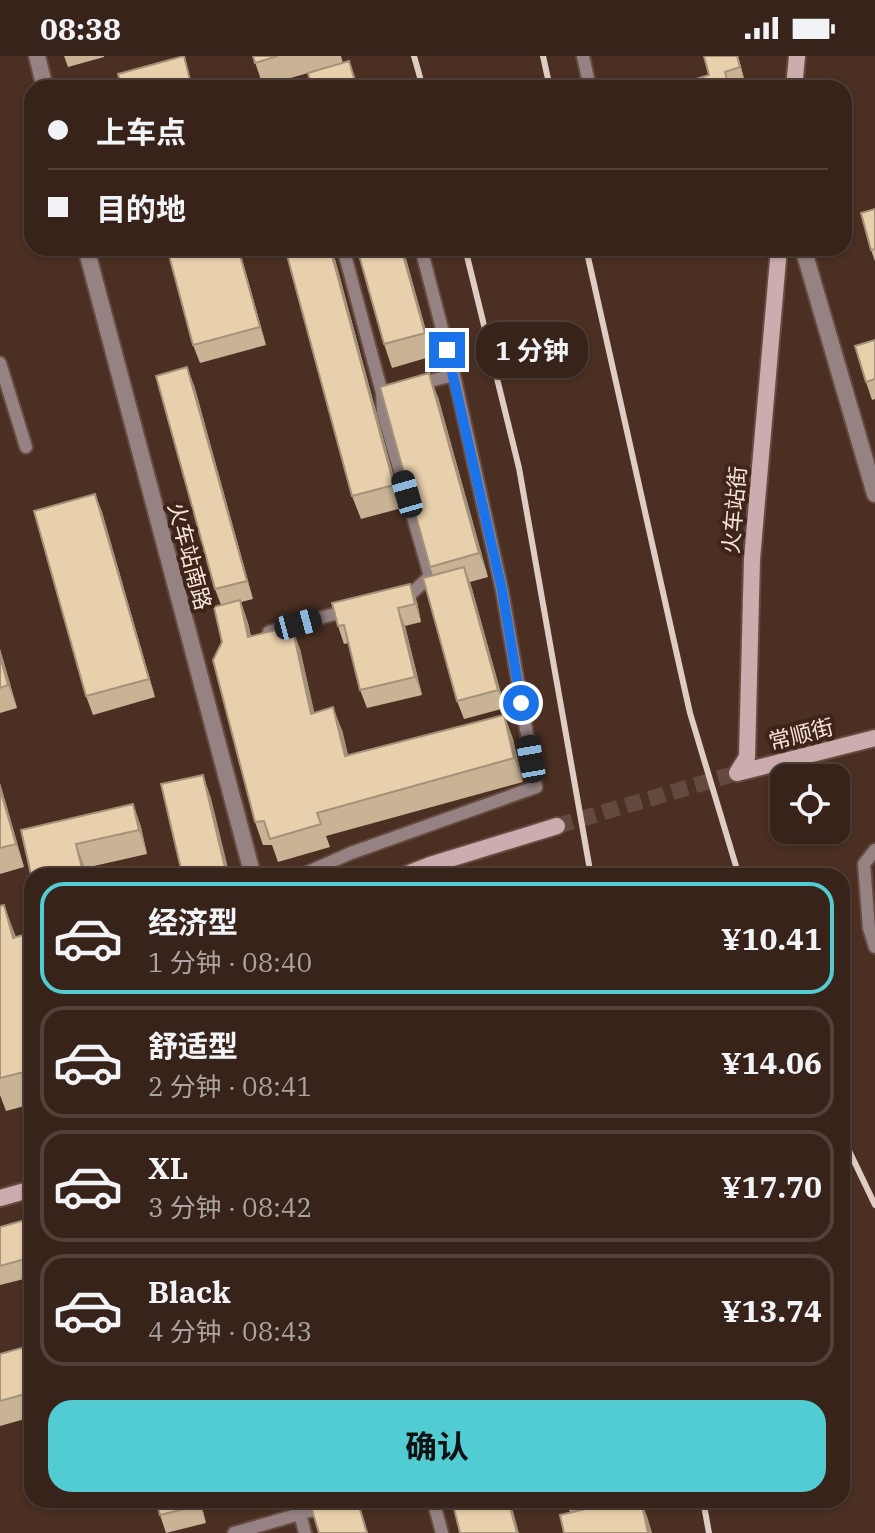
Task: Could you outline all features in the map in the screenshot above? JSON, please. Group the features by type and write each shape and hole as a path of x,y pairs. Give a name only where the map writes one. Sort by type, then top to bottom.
{"main road":[{"path":"795,80 797,56"},
{"name":"火车站街","path":"737,773 747,757 752,559 778,256"},
{"name":"常顺街","path":"737,773 875,738"},
{"path":"422,868 557,826"},
{"path":"0,1198 24,1191"}],"street":[{"path":"37,56 43,80"},
{"name":"火车站南路","path":"88,256 251,868"},
{"path":"805,256 875,494"}],"lane":[{"path":"583,56 588,80"},
{"path":"345,256 382,393 383,412 430,576 412,593 383,601"},
{"path":"317,868 536,787 502,590 454,375 423,256"},
{"path":"0,363 26,447"},
{"path":"411,386 454,375"},
{"path":"382,393 396,390"},
{"path":"269,632 369,605"},
{"path":"875,850 864,864 869,928 875,947"},
{"path":"234,1533 321,1508"},
{"path":"435,1508 442,1533"},
{"path":"300,1514 305,1533"}],"building":[{"path":"184,56 190,80 120,80 118,74"},
{"path":"253,56 278,56 255,63"},
{"path":"704,56 737,56 740,67 725,72 727,80 693,80 709,75"},
{"path":"349,61 355,80 310,80 308,73"},
{"path":"875,209 875,249 871,250 861,213"},
{"path":"169,256 240,256 260,327 193,345"},
{"path":"287,256 332,256 394,485 352,496"},
{"path":"359,256 403,256 425,333 384,344"},
{"path":"875,340 875,379 866,382 855,346"},
{"path":"187,367 247,581 215,589 156,376"},
{"path":"429,373 479,553 430,567 380,387"},
{"path":"95,494 149,679 86,696 34,511"},
{"path":"464,567 498,690 457,701 423,578"},
{"path":"410,584 415,604 398,608 415,677 360,690 344,625 338,626 332,603"},
{"path":"240,600 248,637 292,626 311,714 333,707 345,756 504,715 514,758 317,813 321,824 270,839 264,821 255,822 213,660 222,642 214,607"},
{"path":"0,656 8,685 0,688"},
{"path":"203,775 225,868 181,868 161,784"},
{"path":"0,789 16,844 0,848"},
{"path":"133,804 139,830 76,844 82,868 30,868 21,830"},
{"path":"4,905 13,938 24,935 24,1072 0,1078 0,906"},
{"path":"24,1220 24,1259 0,1266 0,1227"},
{"path":"24,1347 24,1394 0,1401 0,1354"},
{"path":"158,1508 188,1508 160,1515"},
{"path":"311,1508 359,1508 367,1533 319,1533"},
{"path":"454,1508 510,1508 517,1533 460,1533"},
{"path":"590,1508 643,1508 648,1533 564,1533 560,1515"}],"tunnel":[{"path":"557,826 737,773"}],"railway":[{"path":"414,56 421,80"},
{"path":"543,56 548,80"},
{"path":"467,256 519,468 590,868"},
{"path":"588,256 690,713 737,868"},
{"path":"850,1153 875,1205"},
{"path":"704,1508 709,1533"}],"route":[{"path":"447,350 502,590 521,703"}]}
